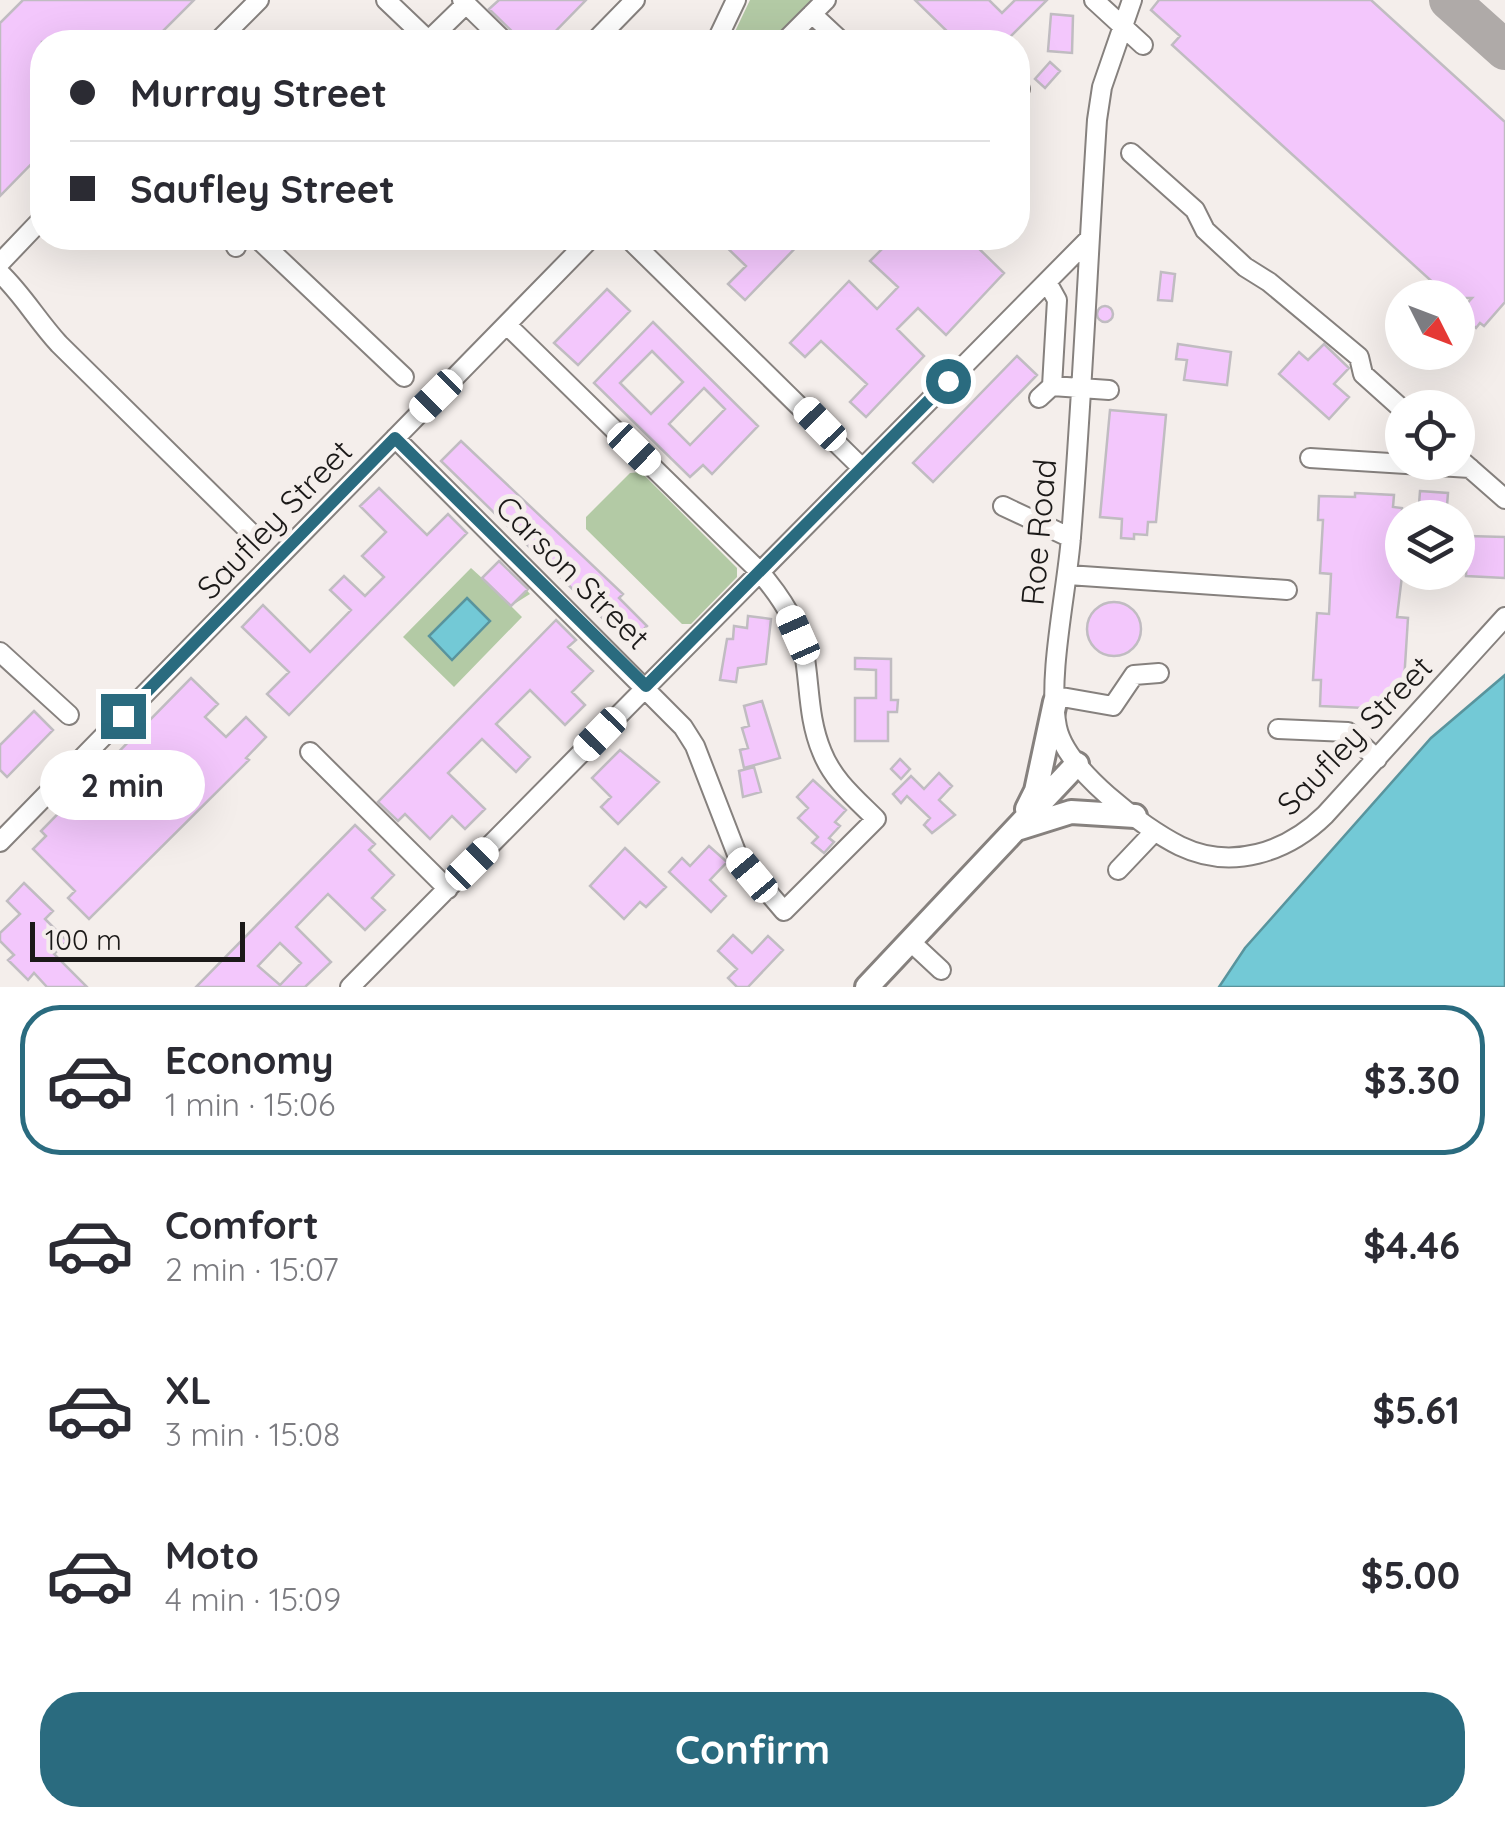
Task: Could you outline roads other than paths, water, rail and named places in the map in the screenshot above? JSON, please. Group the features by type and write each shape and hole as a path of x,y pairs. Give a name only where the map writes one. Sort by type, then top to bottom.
{"main road":[{"path":"1016,830 1036,791 1056,699"},
{"path":"866,987 912,943 1077,764"},
{"path":"1016,830 1071,812 1135,816"}],"street":[{"path":"229,30 258,0"},
{"path":"386,0 417,30"},
{"path":"606,30 635,0"},
{"path":"722,30 736,0"},
{"path":"796,30 826,0"},
{"path":"1094,0 1143,45"},
{"name":"Roe Road","path":"1077,764 1058,727 1056,699 1071,538 1085,294 1102,87 1132,0"},
{"path":"440,30 464,2 493,30"},
{"path":"812,14 829,30"},
{"path":"1131,153 1196,210 1204,230 1245,267 1269,282 1359,357 1364,374 1385,393"},
{"path":"0,262 30,232"},
{"path":"350,987 1089,239"},
{"path":"270,250 404,377"},
{"name":"Saufley Street","path":"0,842 7,821 579,250"},
{"path":"640,250 862,468"},
{"path":"0,272 26,298 37,320 58,344 249,530"},
{"path":"1049,280 1071,282 1085,294"},
{"path":"1049,280 1058,300 1045,392 1109,390"},
{"path":"507,325 758,570"},
{"name":"Carson Street","path":"395,438 646,686 695,746 738,858 784,911 876,819 836,780 822,752 798,635 784,605 758,570"},
{"path":"1310,458 1385,460"},
{"path":"1475,473 1505,499"},
{"path":"1003,506 1071,538"},
{"path":"1068,575 1287,590"},
{"name":"Saufley Street","path":"1077,764 1154,832 1190,850 1213,856 1269,852 1300,839 1505,617"},
{"path":"0,652 69,715"},
{"path":"1056,699 1113,706 1134,675 1159,673"},
{"path":"1278,729 1348,732 1377,759"},
{"path":"310,752 448,888"},
{"path":"1118,870 1154,832"},
{"path":"912,943 941,970"}],"water":[{"path":"467,598 490,621 452,660 429,636"},
{"path":"1505,675 1505,987 1219,987 1245,948 1431,738"}]}
